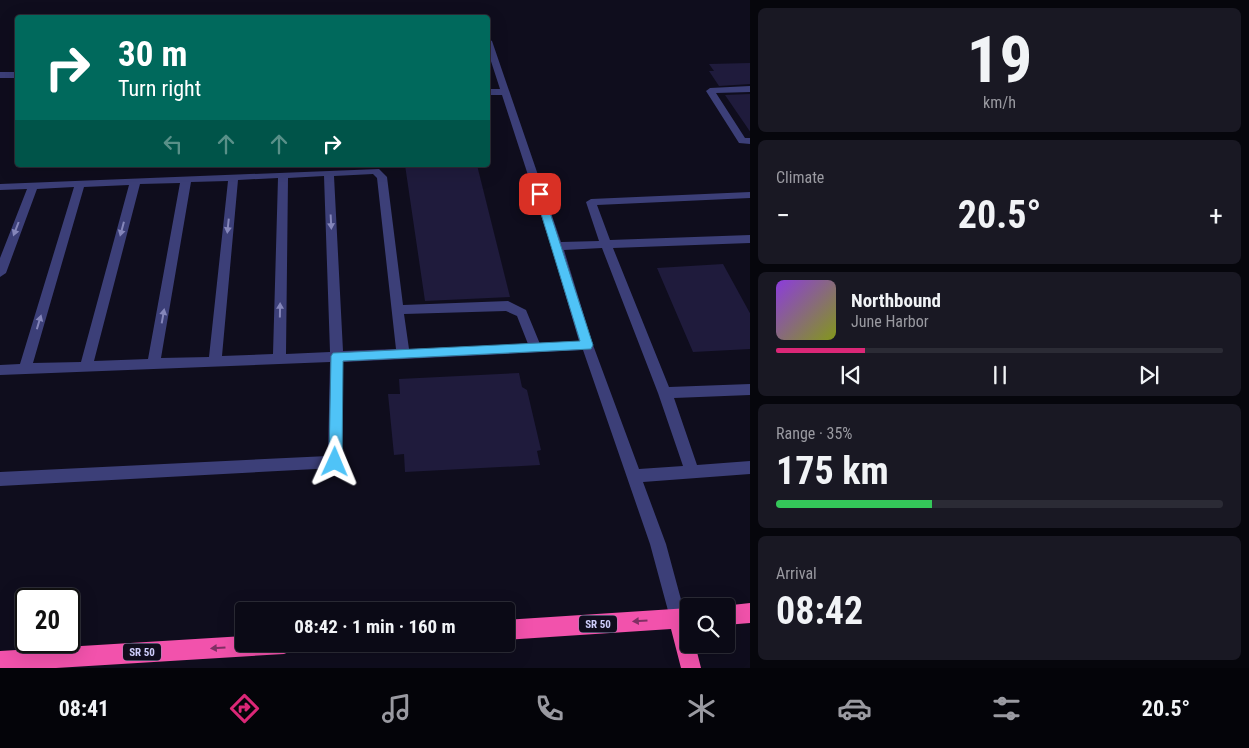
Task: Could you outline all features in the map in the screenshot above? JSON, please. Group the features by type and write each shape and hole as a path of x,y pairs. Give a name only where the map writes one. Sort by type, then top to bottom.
{"highway":[{"path":"735,615 750,614"},
{"name":"SR 50","path":"515,629 680,618"},
{"name":"SR 50","path":"0,661 235,647"},
{"path":"689,653 691,668"}],"lane":[{"path":"490,47 557,246 587,345 680,607"},
{"path":"0,75 15,75"},
{"path":"750,89 710,91 742,141 750,141"},
{"path":"490,92 505,92"},
{"path":"0,187 375,172 382,177 403,354"},
{"path":"0,479 335,462 337,356 329,173"},
{"path":"279,359 283,175"},
{"path":"214,362 233,177"},
{"path":"154,364 186,179"},
{"path":"86,366 135,182"},
{"path":"25,369 80,184"},
{"path":"0,273 33,186"},
{"path":"692,470 665,394 591,202 750,195"},
{"path":"557,246 747,240 750,251"},
{"path":"398,310 508,306 522,313 536,349"},
{"path":"0,370 536,349 587,345"},
{"path":"665,394 750,389"},
{"path":"635,476 692,470 750,467"}],"building":[{"path":"750,63 750,84 719,86 709,71 714,71 709,64"},
{"path":"750,94 750,132 725,95"},
{"path":"405,167 478,167 510,297 425,301"},
{"path":"723,264 750,313 750,349 693,352 657,268"},
{"path":"519,373 522,387 527,390 541,450 537,451 540,465 405,472 404,454 394,455 388,394 400,394 399,379"}],"route":[{"path":"335,462 337,356 536,349 587,345 540,194"}]}
